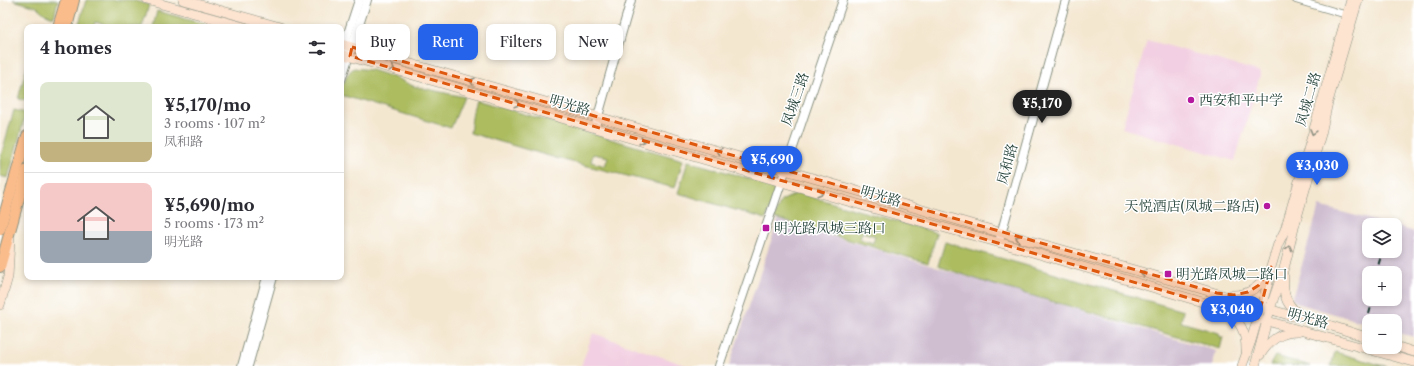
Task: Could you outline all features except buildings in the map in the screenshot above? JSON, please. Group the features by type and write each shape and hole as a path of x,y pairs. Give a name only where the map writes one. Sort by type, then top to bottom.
{"main road":[{"path":"59,24 66,0"},
{"path":"68,24 74,0"},
{"path":"147,0 233,24"},
{"path":"183,0 269,24"},
{"name":"凤城二路","path":"1266,308 1268,283 1278,244 1285,230 1351,0"},
{"name":"凤城二路","path":"1243,363 1285,265 1295,224 1321,134 1328,102 1358,0"},
{"name":"明光路","path":"344,51 598,116 1002,233 1217,293 1292,316 1304,317 1362,336"},
{"name":"明光路","path":"344,51 781,182 1414,362"},
{"path":"0,229 24,146"},
{"path":"0,267 24,181"},
{"path":"0,218 8,202"},
{"path":"0,305 8,277 11,227"},
{"path":"1285,265 1283,287 1284,295 1292,309 1304,317"},
{"path":"1217,293 1234,295 1248,292 1259,285 1272,267"},
{"path":"1214,305 1232,316 1242,328 1246,342 1243,363"},
{"name":"凤城二路","path":"1256,363 1262,320"},
{"path":"1256,363 1268,344 1277,336 1289,333 1309,333"},
{"path":"1402,348 1414,352"}],"street":[{"path":"344,51 360,0"},
{"path":"344,51 368,0"},
{"path":"595,127 631,0"},
{"name":"凤城三路","path":"719,366 843,0"},
{"name":"凤和路","path":"999,243 1066,0"},
{"path":"1296,0 1347,15"},
{"path":"242,366 266,280"},
{"path":"248,366 272,280"}],"highlighted area":[{"path":"352,47 1217,293 1234,295 1248,292 1259,285 1271,267 1258,318 350,56"}],"shaded area":[{"name":"西安和平中学","path":"1147,40 1261,72 1235,161 1122,128"},
{"path":"1319,206 1364,218 1362,218 1362,258 1402,258 1402,228 1414,232 1414,337 1402,334 1402,314 1362,314 1362,322 1300,304 1292,299"},
{"path":"778,220 1216,351 1212,366 729,366"},
{"path":"593,333 688,366 581,366"}],"green space":[{"path":"13,0 58,0 54,17 45,14 37,7"},
{"path":"86,0 132,0 149,5 143,24 102,24 95,22 95,24 79,24"},
{"path":"157,11 204,24 154,24"},
{"path":"354,68 371,70 396,78 413,86 464,97 451,128 344,96 344,83 351,70"},
{"path":"24,77 24,100 18,99"},
{"path":"476,100 683,160 675,188 556,158 470,133","holes":["593,154 608,157 605,166 591,162"]},
{"path":"14,110 24,112 24,120 8,178 0,176 0,159"},
{"path":"688,161 771,185 775,193 766,219 678,193"},
{"path":"798,193 937,233 928,263 774,218 781,201","holes":["862,232 875,236 873,243 860,239"]},
{"path":"945,242 1183,311 1181,322 1219,333 1220,337 1223,337 1220,349 991,284 938,266"},
{"path":"1335,352 1381,365 1387,366 1331,366"},
{"path":"1275,356 1311,366 1270,365"}],"railway":[{"path":"1378,266 1380,258"},
{"path":"1369,314 1371,306"}],"place":[{"name":"西安和平中学","path":"1191,100"},
{"name":"天悦酒店(凤城二路店)","path":"1267,206"},
{"name":"明光路凤城三路口","path":"766,228"},
{"name":"明光路凤城二路口","path":"1168,274"}]}
